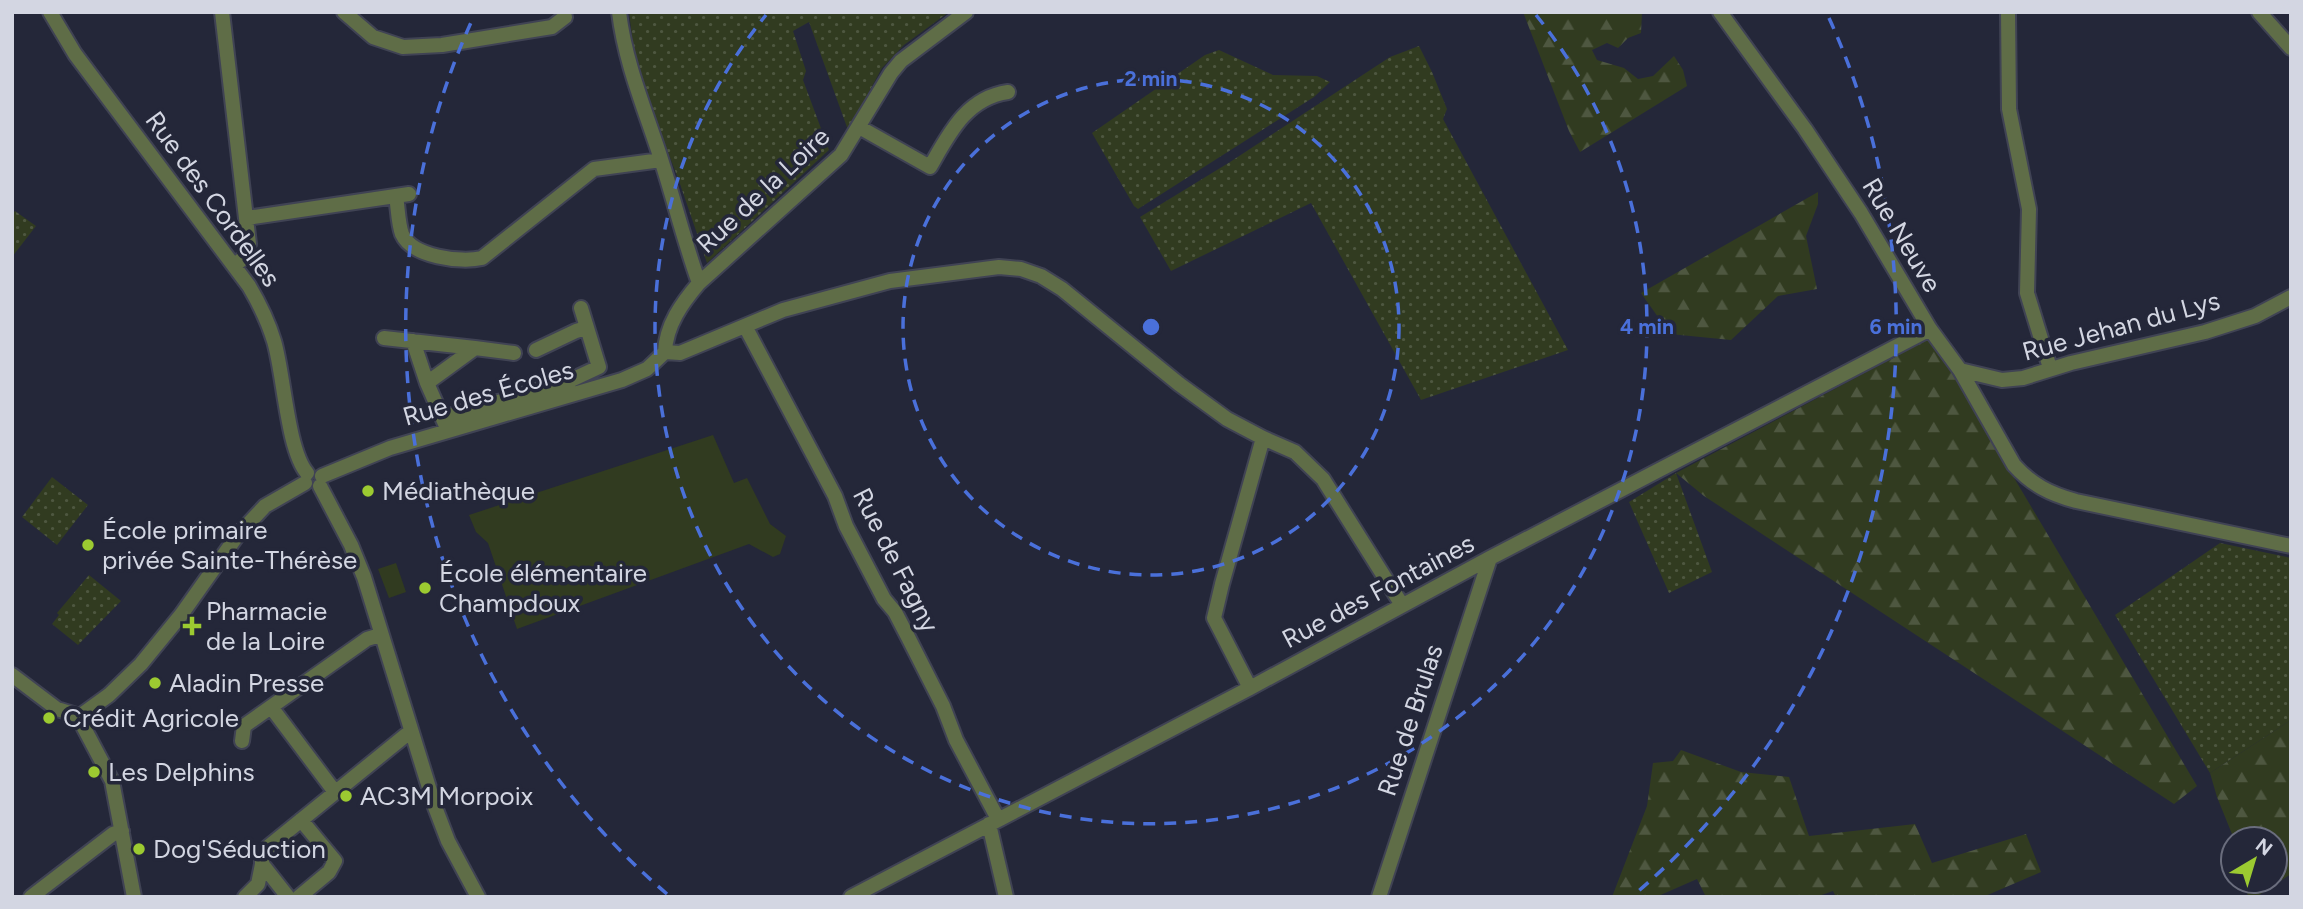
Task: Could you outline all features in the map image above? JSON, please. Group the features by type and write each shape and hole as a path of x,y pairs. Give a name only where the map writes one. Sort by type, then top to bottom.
{"street":[{"name":"Rue des Cordelles","path":"50,12 75,54 235,265 260,306 274,340 299,458 354,550 448,841 478,897"},
{"path":"223,12 249,250 243,260 235,265"},
{"path":"344,12 373,37 403,47 442,45 552,27 565,17"},
{"path":"619,12 621,32 636,89 699,283"},
{"name":"Rue de la Loire","path":"665,352 671,325 681,305 699,283 759,226 841,155 901,61 966,12"},
{"name":"Rue Neuve","path":"1720,12 1854,202 1930,329 1960,370 2010,458 2024,476 2052,494 2076,501 2291,545"},
{"path":"2008,12 2009,109 2028,198 2027,293 2050,368"},
{"path":"2259,12 2291,48"},
{"path":"859,127 930,167 958,120 992,94 1007,92"},
{"path":"247,218 402,195 403,236 415,247 428,255 474,260 482,258 594,169 661,160"},
{"path":"665,352 680,353 783,310 890,281 966,270 999,267 1021,269 1041,276 1062,289 1179,384 1227,419 1295,452 1323,479 1402,605"},
{"name":"Rue Jehan du Lys","path":"1960,370 2002,380 2023,378 2050,368 2205,331 2255,316 2291,296"},
{"path":"569,388 599,367 581,308"},
{"name":"Rue de Fagny","path":"745,326 835,496 846,526 884,599 895,612 943,706 994,821 1006,897"},
{"path":"536,350 586,328"},
{"name":"Rue des Fontaines","path":"851,897 1250,688 1490,558 1930,329"},
{"path":"384,338 514,353"},
{"path":"413,341 445,424"},
{"path":"427,383 475,348"},
{"name":"Rue des Écoles","path":"80,716 109,695 141,664 181,615 237,536 265,506 314,480 445,424 569,388 622,380 647,369 665,352"},
{"path":"1250,688 1214,618 1263,438"},
{"name":"Rue de Brulas","path":"1379,897 1490,558"},
{"path":"242,741 244,726 367,639 380,635"},
{"path":"12,675 57,709 80,716 112,780 134,897"},
{"path":"271,707 335,792"},
{"path":"245,897 257,884 262,856 268,847 411,733"},
{"path":"299,897 330,872 335,861 301,820"},
{"path":"31,897 113,834 122,831"},
{"path":"261,864 289,897"}],"green space":[{"path":"629,12 949,12 904,45 882,68 848,130 809,22 793,31 806,71 803,80 829,150 707,263 636,69"},
{"path":"1523,12 1642,12 1641,33 1628,38 1618,48 1607,43 1592,50 1597,60 1624,68 1638,79 1653,76 1674,56 1683,70 1687,86 1580,152 1569,131"},
{"path":"1419,46 1447,109 1443,119 1568,350 1421,400 1311,203 1171,271 1140,217 1230,162 1390,57"},
{"path":"1219,50 1273,75 1317,76 1330,82 1314,97 1138,209 1092,133 1205,55"},
{"path":"1818,192 1818,204 1806,236 1817,289 1778,296 1731,340 1670,334 1641,293"},
{"path":"15,211 36,226 12,257 12,214"},
{"path":"1931,338 2197,786 2174,804 1704,496 1676,473"},
{"path":"713,435 734,483 747,478 770,524 786,536 780,554 773,557 749,544 517,629 488,543 476,532 469,515"},
{"path":"1676,473 1712,572 1669,593 1629,502"},
{"path":"52,477 88,505 57,545 22,517"},
{"path":"2220,543 2291,558 2291,720 2210,773 2115,615"},
{"path":"396,563 406,592 389,598 378,569"},
{"path":"89,575 121,601 78,645 52,624 59,615 57,613"},
{"path":"2291,720 2291,874 2289,875 2289,825 2228,825 2210,773"},
{"path":"1681,750 1741,772 1789,777 1809,836 1915,824 1932,863 2026,834 2041,872 1983,897 1836,897 1833,891 1816,897 1706,897 1697,879 1656,897 1612,897 1647,806 1653,763 1673,761"}],"place":[{"name":"Médiathèque","path":"368,491"},
{"name":"École primaire privée Sainte-Thérèse","path":"88,545"},
{"name":"École élémentaire Champdoux","path":"425,588"},
{"name":"Pharmacie de la Loire","path":"192,626"},
{"name":"Aladin Presse","path":"155,683"},
{"name":"Crédit Agricole","path":"49,718"},
{"name":"Les Delphins","path":"94,772"},
{"name":"AC3M Morpoix","path":"346,796"},
{"name":"Dog'Séduction","path":"139,849"}]}
